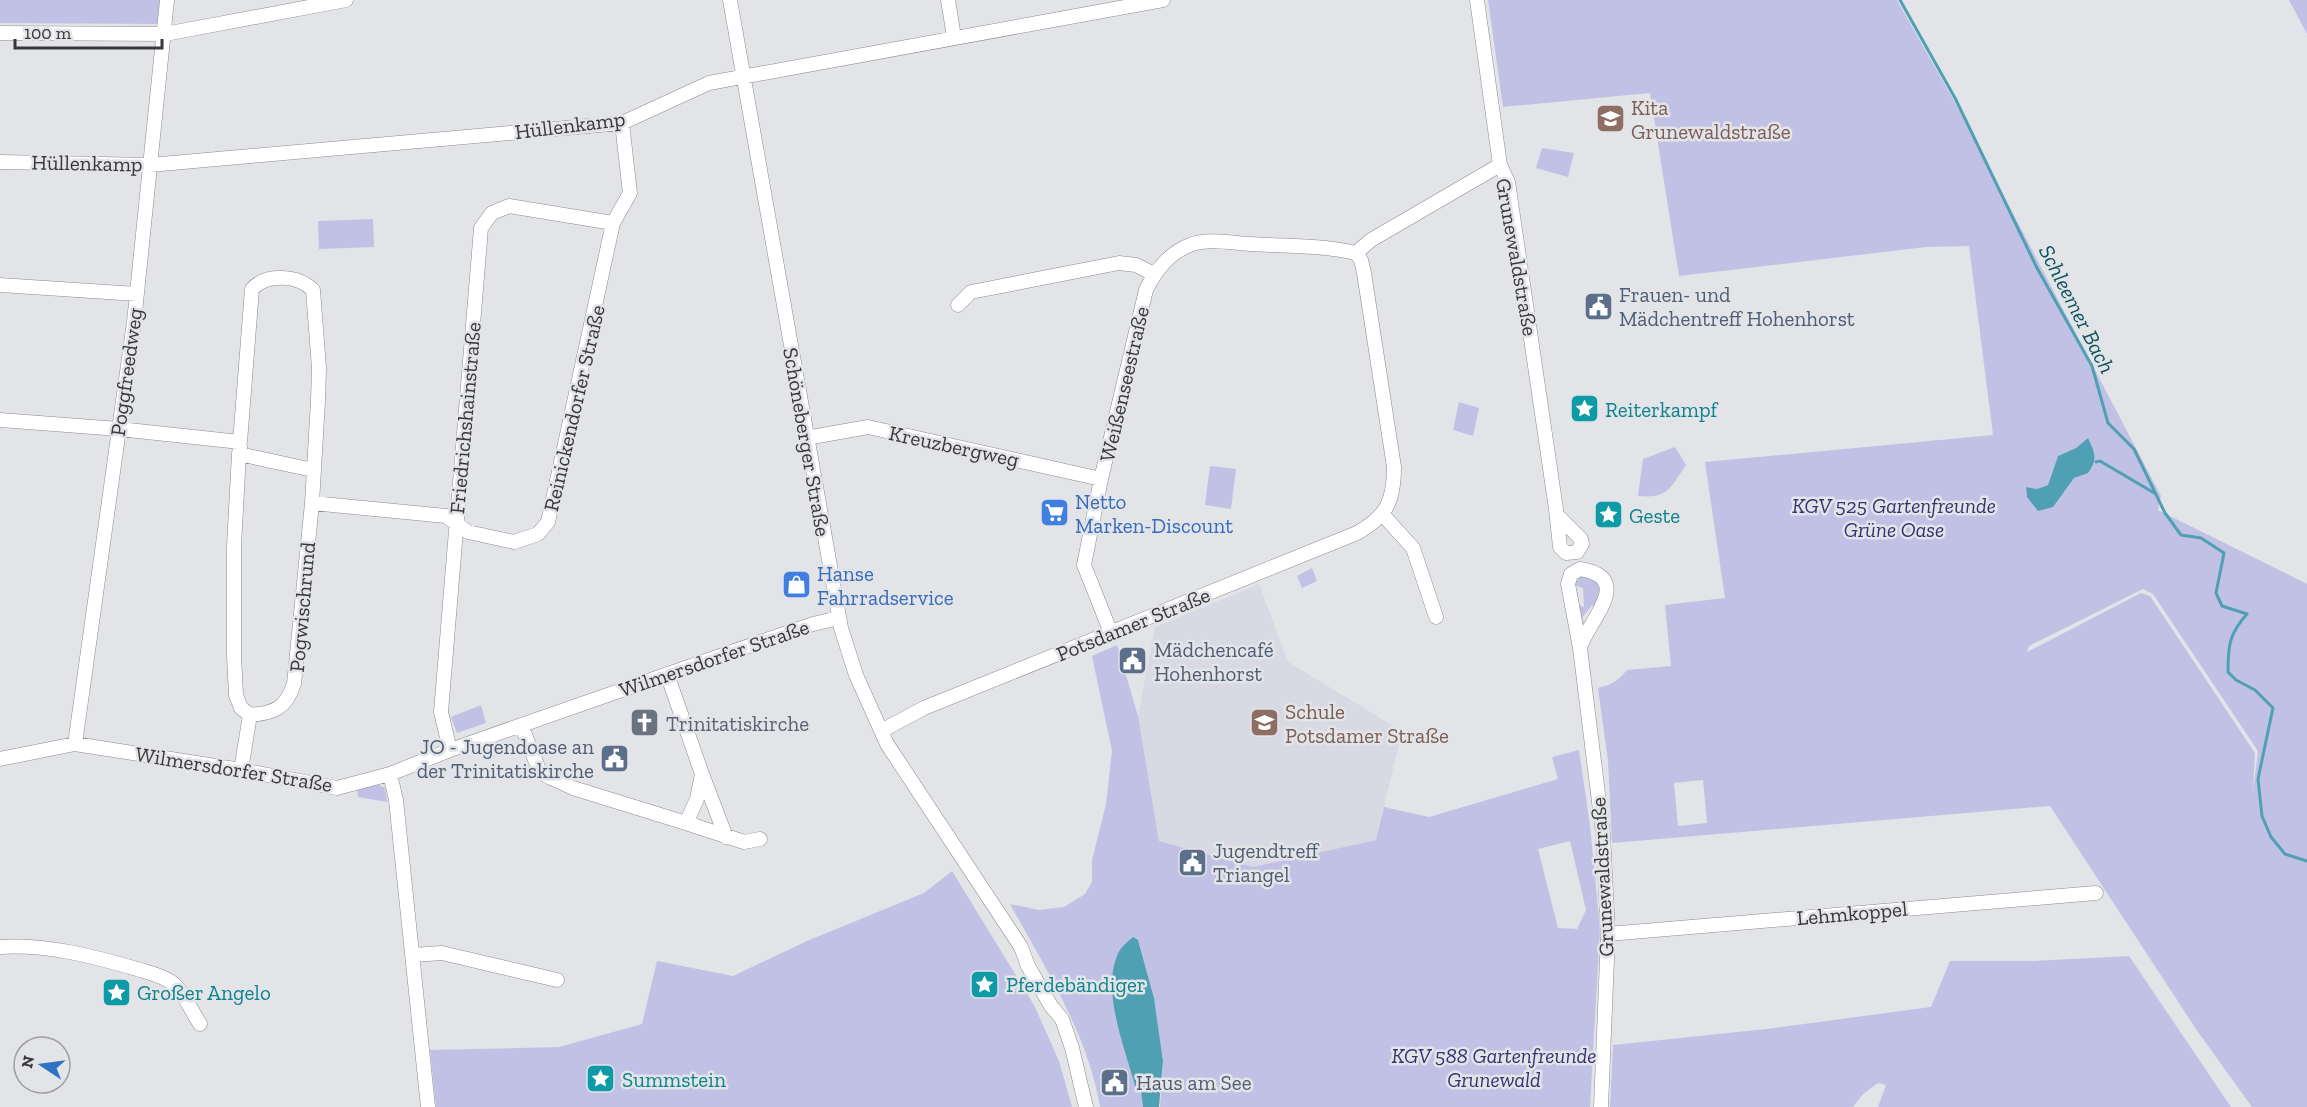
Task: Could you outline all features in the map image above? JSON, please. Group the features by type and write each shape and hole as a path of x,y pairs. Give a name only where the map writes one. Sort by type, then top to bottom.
{"street":[{"name":"Poggfreedweg","path":"75,744 137,294 167,0"},
{"path":"0,33 165,34 346,0"},
{"name":"Schöneberger Straße","path":"730,0 838,618 856,675 881,731 912,783 1021,947 1028,966 1051,1006 1066,1051 1075,1066 1086,1107"},
{"path":"948,0 954,37"},
{"name":"Hüllenkamp","path":"0,162 150,165 622,123 709,83 1163,0"},
{"name":"Grunewaldstraße","path":"1477,0 1500,165 1508,182 1557,515"},
{"name":"Reinickendorfer Straße","path":"312,504 446,516 468,532 514,542 538,534 548,522 613,223 630,193 622,123"},
{"path":"1436,617 1413,548 1383,515 1391,498 1394,467 1364,273 1361,260 1356,253 1371,240 1500,165"},
{"name":"Friedrichshainstraße","path":"450,750 441,712 481,228 492,213 509,206 613,223"},
{"name":"Weißenseestraße","path":"1111,633 1084,565 1101,479 1146,290 1154,273 1179,250 1193,244 1215,242 1329,248 1356,253"},
{"path":"958,305 971,292 1119,263 1154,273"},
{"name":"Pogwischrund","path":"267,279 297,279 306,282 314,290 319,376 312,504 294,684 288,700 278,708 265,714 250,715 241,708 236,695 234,656 234,546 240,448 252,289 260,281 267,279"},
{"path":"0,285 137,294"},
{"path":"0,420 119,429 240,448 313,470"},
{"name":"Kreuzbergweg","path":"806,438 868,427 1101,479"},
{"name":"Potsdamer Straße","path":"881,731 924,708 1357,533 1383,515"},
{"name":"Grunewaldstraße","path":"1580,648 1583,638 1604,605 1606,597 1605,587 1599,576 1580,569 1571,574 1568,584 1580,648 1603,834 1608,934 1601,1107"},
{"name":"Wilmersdorfer Straße","path":"0,759 75,744 241,770 337,788 390,774 521,724 813,624 838,618"},
{"path":"667,674 726,837"},
{"path":"241,770 250,715"},
{"path":"521,724 540,771 556,781 726,837 744,842 760,839"},
{"path":"390,774 396,800 428,1107"},
{"path":"686,823 696,799 702,774"},
{"name":"Lehmkoppel","path":"1608,934 2096,893"},
{"path":"0,947 28,946 53,949 102,958 157,975 176,986 200,1024"},
{"path":"413,955 442,952 557,981"}],"shaded area":[{"path":"2088,438 2094,456 2088,473 2074,478 2053,507 2038,511 2027,497 2026,487 2037,489 2048,485 2058,456 2076,448"},
{"name":"Schule Potsdamer Straße","path":"1259,584 1288,662 1402,731 1376,840 1253,867 1159,841 1138,716 1155,627"},
{"path":"1133,937 1138,940 1154,998 1163,1061 1159,1107 1143,1107 1141,1092 1135,1086 1120,1036 1113,999 1114,965 1120,950"}],"green space":[{"path":"0,0 160,0 158,24 0,23"},
{"name":"KGV 525 Gartenfreunde Grüne Oase","path":"1488,0 1897,0 1953,99 2161,496 2158,510 2307,584 2307,1107 2252,1107 2198,1032 2050,806 1612,843 1608,761 1598,688 1614,682 1627,670 1671,666 1665,605 1725,598 1705,462 1993,435 1969,246 1926,247 1679,276 1650,93 1503,107","holes":["2088,438 2074,477 2067,488 2027,497 2026,487 2037,489 2048,485 2058,456 2076,448","2143,589 2153,594 2258,751 2253,792 2255,753 2150,596 2141,593 2027,652 2029,646","1703,780 1707,823 1678,826 1674,783"]},
{"path":"2289,0 2307,0 2307,34"},
{"path":"1542,148 1574,153 1568,177 1536,168"},
{"path":"373,219 374,247 319,249 318,221"},
{"path":"1459,402 1479,408 1473,436 1453,430"},
{"path":"1675,447 1686,465 1672,486 1656,496 1638,496 1643,459"},
{"path":"1210,466 1236,469 1231,509 1205,505"},
{"path":"1312,568 1317,581 1302,588 1297,576"},
{"path":"1585,575 1598,583 1601,592 1599,592 1596,612 1592,605 1582,618 1586,628 1583,632 1577,604 1584,607 1583,588 1574,585 1581,576"},
{"name":"KGV 588 Gartenfreunde Grunewald","path":"1117,645 1138,716 1159,841 1253,867 1376,840 1384,807 1429,817 1558,779 1552,757 1579,750 1590,825 1600,929 1590,1107 1160,1107 1163,1061 1154,998 1138,940 1126,1051 1135,1086 1141,1092 1143,1107 1100,1107 1086,1053 1064,1002 1010,904 1039,910 1064,907 1085,894 1092,882 1092,860 1106,804 1112,751 1092,656","holes":["1570,841 1586,910 1577,929 1558,928 1538,849"]},
{"path":"481,705 486,723 457,733 451,717"},
{"path":"376,784 385,788 387,802 358,797 357,789"},
{"path":"952,871 1034,1005 1059,1061 1072,1107 436,1107 430,1050 559,1047 642,1024 657,961 733,976 807,941 924,893"},
{"path":"2129,956 2231,1107 1878,1107 1886,1085 1878,1083 1863,1094 1853,1107 1610,1107 1613,1045 1766,1029 1931,1007 1950,961 2033,961"}],"waterway":[{"name":"Schleemer Bach","path":"1900,0 1955,98 2037,268 2092,366 2108,423 2134,449 2165,513 2181,535 2201,538 2224,553 2216,593 2222,606 2247,614 2233,634 2228,655 2228,672 2236,680 2255,690 2273,708 2258,779 2262,816 2271,837 2285,854 2307,861"},
{"path":"2096,462 2100,461 2156,494"}],"place":[{"name":"Kita Grunewaldstraße","path":"1610,119"},
{"name":"Frauen- und Mädchentreff Hohenhorst","path":"1598,306"},
{"name":"Reiterkampf","path":"1584,409"},
{"name":"Netto Marken-Discount","path":"1054,513"},
{"name":"Geste","path":"1608,515"},
{"name":"Hanse Fahrradservice","path":"796,585"},
{"name":"Mädchencafé Hohenhorst","path":"1133,661"},
{"name":"Trinitatiskirche","path":"645,723"},
{"name":"Schule Potsdamer Straße","path":"1264,723"},
{"name":"JO - Jugendoase an der Trinitatiskirche","path":"615,758"},
{"name":"Jugendtreff Triangel","path":"1192,862"},
{"name":"Pferdebändiger","path":"985,984"},
{"name":"Großer Angelo","path":"116,992"},
{"name":"Summstein","path":"601,1079"},
{"name":"Haus am See","path":"1115,1082"}]}
